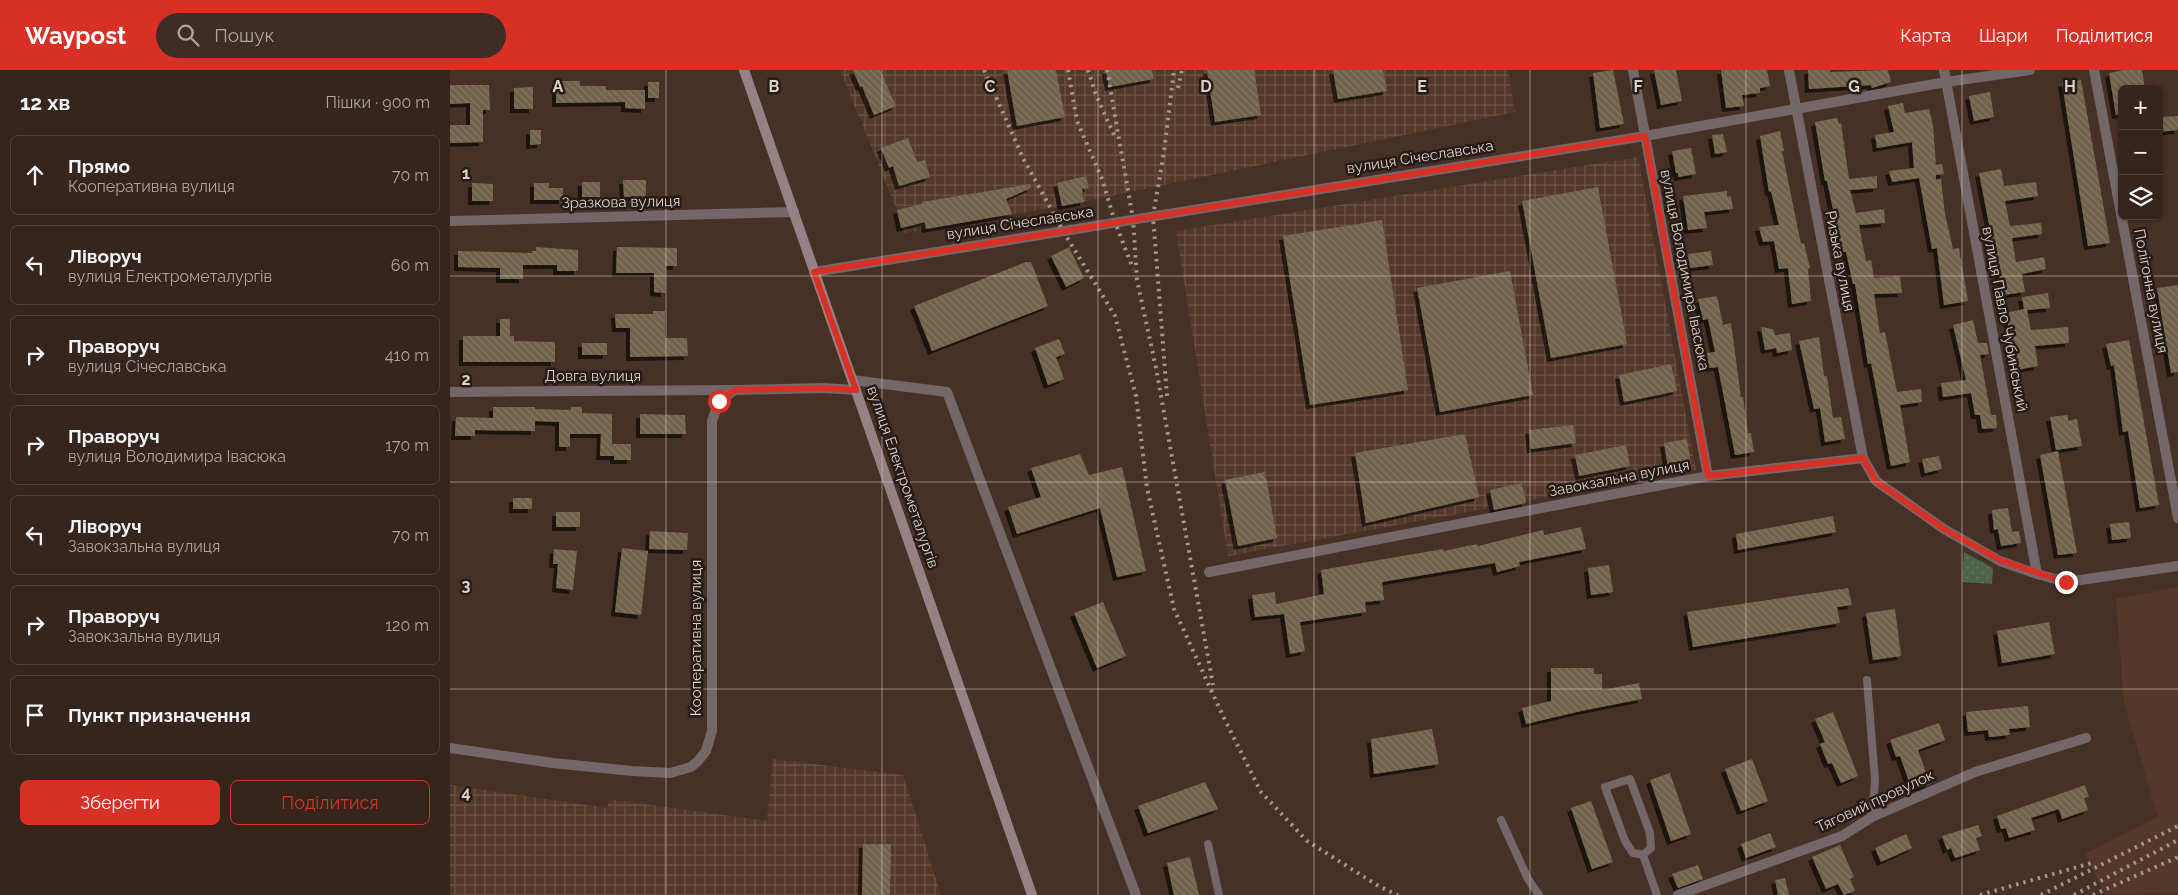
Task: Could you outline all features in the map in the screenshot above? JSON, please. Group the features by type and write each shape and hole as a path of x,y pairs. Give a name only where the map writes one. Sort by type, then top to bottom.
{"main road":[{"name":"вулиця Електрометалургів","path":"744,70 1032,895"}],"street":[{"name":"вулиця Володимира Івасюка","path":"1633,70 1708,476"},
{"name":"Ризька вулиця","path":"1789,70 1863,458"},
{"name":"вулиця Павло Чубинський","path":"1944,70 2037,574"},
{"name":"вулиця Січеславська","path":"814,272 1645,136 1946,82 2030,70"},
{"name":"Полігонна вулиця","path":"2094,70 2178,518"},
{"name":"Зразкова вулиця","path":"450,221 794,212"},
{"path":"852,380 947,392 1136,895"},
{"path":"735,390 823,388 856,390"},
{"name":"Довга вулиця","path":"450,392 735,390"},
{"name":"Кооперативна вулиця","path":"450,748 553,763 670,773 691,767 698,761 706,750 712,731 712,421 719,401 735,390"},
{"path":"1863,458 1876,481 1944,529 2000,560 2037,574 2066,582 2178,566"},
{"name":"Завокзальна вулиця","path":"1209,572 1708,476 1863,458"},
{"name":"Тяговий провулок","path":"1678,895 1842,836 1872,817 1975,772 2086,738"}],"lane":[{"path":"1868,680 1875,780 1872,817"},
{"path":"1630,779 1650,833 1650,848 1643,855 1633,853 1625,841 1605,787 1630,779"},
{"path":"1501,820 1528,879 1539,895"},
{"path":"1208,844 1219,895"},
{"path":"1643,855 1657,895"}],"shaded area":[{"path":"840,70 1508,70 1515,112 1062,206 905,233 901,228 897,210"},
{"path":"1638,157 1696,470 1228,556 1176,231"},
{"path":"2178,587 2178,893 2105,895 2085,854 2158,817 2124,703 2116,599"},
{"path":"773,759 903,775 941,895 450,895 450,785 607,808 609,799 767,821"}],"green space":[{"path":"1964,552 1993,568 1992,584 1962,582"}],"building":[{"path":"853,70 880,70 896,106 874,115"},
{"path":"1007,70 1056,70 1065,117 1017,126"},
{"path":"1106,70 1152,70 1154,79 1109,87"},
{"path":"1207,70 1254,70 1261,115 1215,122"},
{"path":"1333,70 1383,70 1387,91 1338,99"},
{"path":"1613,70 1624,124 1600,128 1593,73"},
{"path":"1654,70 1676,70 1682,101 1661,105"},
{"path":"1721,70 1767,70 1770,86 1760,88 1760,93 1742,95 1744,106 1726,108"},
{"path":"1808,70 1830,70 1830,72 1888,70 1891,82 1872,88 1871,85 1809,89"},
{"path":"2124,70 2142,70 2144,85 2118,85 2118,115 2116,115 2109,73"},
{"path":"2081,80 2110,243 2088,246 2062,83"},
{"path":"556,81 580,81 580,86 606,86 606,90 645,90 645,109 625,108 625,102 556,103"},
{"path":"648,82 659,82 659,98 648,98"},
{"path":"450,85 489,85 490,110 483,110 483,142 450,143 450,125 470,125 470,103 450,104"},
{"path":"533,87 533,109 514,109 514,88"},
{"path":"1990,92 1994,117 1974,121 1969,96"},
{"path":"1903,103 1905,113 1929,109 1933,125 1936,165 1942,164 1944,174 1936,175 1936,180 1941,179 1945,214 1953,249 1959,248 1968,301 1944,305 1937,248 1932,249 1919,178 1892,182 1889,171 1914,168 1912,142 1877,148 1875,135 1894,132 1888,106"},
{"path":"2178,116 2178,130 2163,132 2163,117"},
{"path":"1837,118 1839,124 1841,123 1849,179 1877,176 1877,188 1850,190 1856,213 1884,209 1885,223 1859,225 1866,261 1871,260 1874,278 1900,276 1902,293 1874,294 1880,333 1885,332 1897,392 1921,389 1922,402 1900,405 1910,462 1891,466 1871,363 1868,364 1855,284 1853,284 1846,252 1842,252 1827,181 1825,181 1815,122"},
{"path":"530,130 541,130 541,144 530,145"},
{"path":"1780,131 1784,151 1782,151 1801,244 1804,243 1810,268 1808,269 1811,301 1792,304 1788,268 1779,269 1774,241 1763,242 1759,227 1779,225 1771,191 1769,192 1760,136"},
{"path":"1723,134 1727,152 1715,154 1712,135"},
{"path":"908,138 917,162 925,160 930,177 899,186 893,166 889,168 881,148"},
{"path":"1691,148 1696,174 1678,177 1672,151"},
{"path":"2001,169 2004,186 2036,182 2038,196 2005,201 2010,226 2041,223 2042,234 2012,238 2016,262 2044,257 2046,269 2022,274 2025,292 2003,295 1979,173"},
{"path":"1086,176 1089,188 1082,189 1084,202 1062,206 1057,183"},
{"path":"623,180 646,180 646,196 624,197"},
{"path":"582,182 600,182 600,197 582,197"},
{"path":"472,183 493,184 493,201 472,201"},
{"path":"534,183 549,183 549,188 563,188 563,200 534,200"},
{"path":"1030,184 1031,188 1006,199 1012,214 926,229 925,222 901,228 897,210 922,204 922,202"},
{"path":"1598,187 1627,344 1551,358 1522,201"},
{"path":"1727,191 1727,197 1731,196 1733,209 1704,212 1707,228 1688,230 1683,196"},
{"path":"1382,220 1408,390 1310,405 1283,236"},
{"path":"536,247 578,250 578,271 557,271 557,265 523,265 523,279 500,279 500,268 458,267 458,251 532,253 532,251 536,251"},
{"path":"617,247 677,248 677,266 666,266 665,293 654,292 654,273 616,273"},
{"path":"1069,247 1084,278 1066,287 1051,256"},
{"path":"1711,251 1713,265 1690,268 1688,254"},
{"path":"1026,262 1031,262 1048,306 932,351 914,306"},
{"path":"1510,271 1533,395 1440,412 1417,288"},
{"path":"2178,285 2178,372 2171,373 2157,288"},
{"path":"2048,293 2050,308 2027,310 2031,330 2068,327 2069,343 2035,346 2038,366 2016,370 2006,313 2024,309 2022,297"},
{"path":"1717,296 1723,325 1731,323 1741,397 1743,397 1748,433 1751,433 1754,452 1735,455 1718,367 1709,368 1707,353 1715,352 1708,319 1703,320 1698,299"},
{"path":"653,311 665,311 665,338 687,338 688,356 630,357 630,328 616,328 615,314 653,314"},
{"path":"500,319 510,319 510,336 514,336 514,341 555,342 555,362 463,362 463,336 500,336"},
{"path":"1973,320 1978,343 1987,343 1989,354 1980,355 1991,415 1996,415 1997,428 1982,429 1980,415 1975,415 1971,393 1943,397 1941,383 1966,380 1953,325"},
{"path":"1761,327 1773,329 1775,335 1790,333 1792,350 1777,353 1776,348 1765,350"},
{"path":"1819,337 1824,376 1827,376 1833,418 1841,417 1845,439 1825,442 1820,408 1814,409 1799,341"},
{"path":"1059,339 1065,354 1056,357 1064,379 1048,385 1035,348"},
{"path":"2129,340 2159,505 2140,508 2128,431 2123,432 2114,365 2111,366 2106,344"},
{"path":"582,343 607,343 607,355 582,355"},
{"path":"1671,364 1677,391 1624,402 1619,375"},
{"path":"493,407 535,407 535,409 571,410 571,407 582,407 582,413 612,414 612,444 631,444 631,460 614,460 614,456 600,456 601,434 570,434 570,447 559,447 559,422 535,421 535,431 475,430 475,436 455,436 456,417 493,418"},
{"path":"640,414 685,415 686,434 640,434"},
{"path":"2068,415 2068,421 2077,419 2082,446 2056,450 2050,417"},
{"path":"1573,425 1576,443 1531,449 1529,430"},
{"path":"1465,434 1479,497 1366,523 1355,453"},
{"path":"1687,439 1691,464 1668,467 1664,443"},
{"path":"1626,445 1630,466 1579,476 1575,455"},
{"path":"2058,451 2077,553 2058,555 2040,455"},
{"path":"1080,454 1089,475 1122,467 1146,571 1117,577 1100,508 1017,534 1008,507 1041,497 1031,468"},
{"path":"1939,456 1942,469 1925,473 1922,459"},
{"path":"1265,472 1277,538 1238,546 1225,480"},
{"path":"1522,483 1526,503 1494,510 1490,490"},
{"path":"513,498 532,498 532,509 513,509"},
{"path":"2008,508 2012,532 2019,531 2021,543 2001,546 1998,529 1994,530 1992,510"},
{"path":"556,512 580,512 580,527 556,527"},
{"path":"1833,516 1836,532 1738,550 1736,534"},
{"path":"2129,522 2131,538 2112,540 2110,524"},
{"path":"1581,527 1586,549 1519,562 1520,566 1497,572 1495,563 1382,582 1384,600 1365,602 1366,612 1300,622 1305,651 1290,654 1284,614 1255,617 1252,595 1275,592 1276,604 1324,594 1321,570 1443,549 1444,551 1477,544 1478,546 1543,530 1544,535"},
{"path":"650,531 688,533 687,550 649,549"},
{"path":"622,548 648,551 641,615 615,612"},
{"path":"554,549 577,551 573,590 556,588 558,564 553,564"},
{"path":"1609,565 1613,592 1591,595 1588,568"},
{"path":"1848,588 1852,605 1837,607 1840,623 1693,647 1687,612"},
{"path":"1103,602 1126,656 1097,668 1074,613"},
{"path":"1895,609 1901,656 1873,660 1866,613"},
{"path":"2049,622 2055,654 2002,663 1997,631"},
{"path":"1551,668 1594,668 1594,674 1602,674 1602,690 1639,683 1642,699 1526,724 1522,708 1551,701"},
{"path":"2028,706 2030,727 2009,729 2010,735 1989,737 1988,730 1968,732 1966,712"},
{"path":"1833,712 1858,776 1841,783 1832,763 1828,764 1820,744 1825,742 1815,719"},
{"path":"1939,723 1945,740 1918,750 1930,784 1912,790 1900,756 1896,757 1890,740"},
{"path":"1432,729 1439,764 1374,774 1371,739"},
{"path":"1752,759 1768,801 1741,811 1725,769"},
{"path":"1670,773 1691,834 1671,841 1650,780"},
{"path":"1205,782 1218,809 1148,833 1138,806"},
{"path":"2085,785 2089,797 2084,798 2088,810 2062,819 2059,809 2031,818 2035,830 2009,838 2006,828 2001,829 1997,816"},
{"path":"1591,801 1613,862 1592,869 1571,808"},
{"path":"1978,825 1982,836 1976,838 1980,850 1955,858 1951,848 1947,850 1942,836"},
{"path":"1770,833 1776,847 1746,858 1741,844"},
{"path":"1906,834 1912,848 1881,862 1875,848"},
{"path":"863,844 891,844 890,895 862,895"},
{"path":"1840,845 1854,877 1850,879 1855,891 1844,895 1838,884 1826,889 1812,857"},
{"path":"1190,857 1199,895 1174,895 1167,863"},
{"path":"1698,865 1703,879 1678,888 1672,874"},
{"path":"1785,878 1789,895 1778,895 1775,880"}],"railway":[{"path":"984,70 1023,158 1063,231 1115,316 1136,396 1147,488 1174,609 1223,716 1261,792 1307,841 1380,887 1398,895"},
{"path":"1068,70 1077,121 1102,179 1115,222 1133,269"},
{"path":"1088,70 1096,95 1115,137"},
{"path":"1107,70 1133,219 1137,280 1156,368 1213,685"},
{"path":"1167,396 1153,216 1164,152 1174,70"},
{"path":"1178,88 1182,70"},
{"path":"2041,895 2178,826"},
{"path":"2074,895 2178,840"},
{"path":"2093,895 2178,857"},
{"path":"1980,895 2095,862"}],"route":[{"path":"719,401 735,390 823,388 856,390 814,272 1645,136 1708,476 1863,458 1876,481 1944,529 2000,560 2037,574 2066,582"}]}
